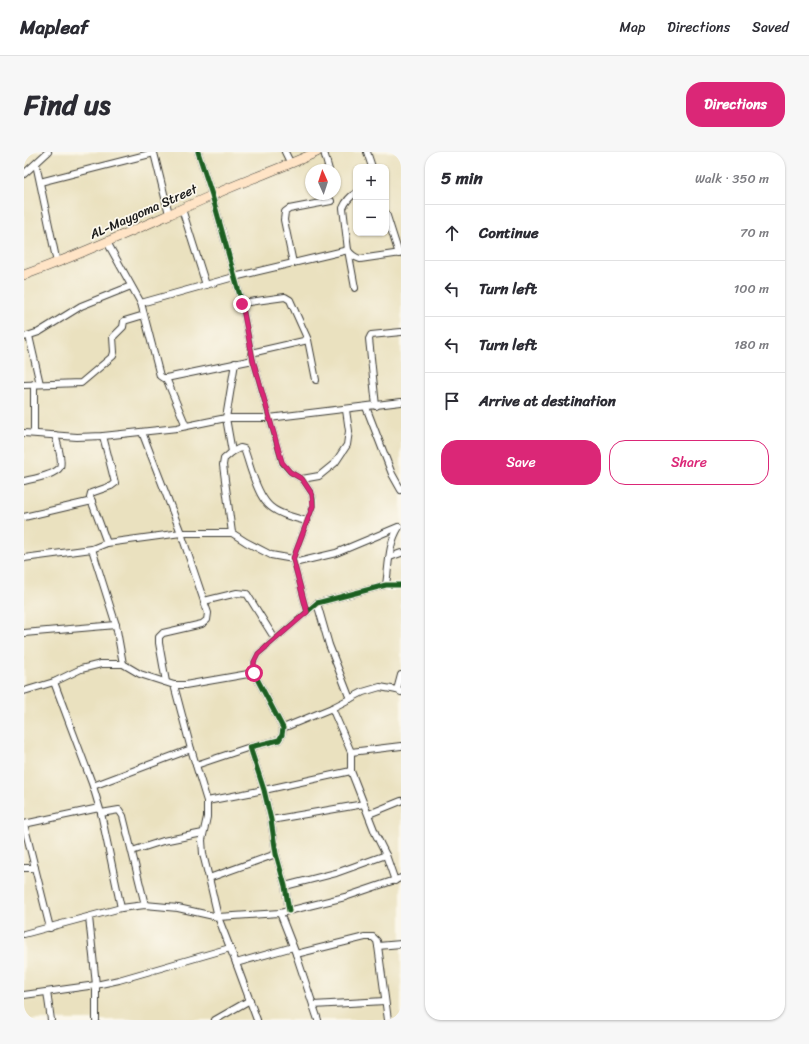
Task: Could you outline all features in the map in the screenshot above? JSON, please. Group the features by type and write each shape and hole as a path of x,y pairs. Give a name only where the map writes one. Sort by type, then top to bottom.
{"street":[{"path":"24,174 48,152"},
{"path":"198,152 212,195 242,304 252,356 282,462 290,472 302,479 312,494 313,506 294,561 307,612"},
{"path":"285,152 291,164"},
{"name":"AL-Maygoma Street","path":"24,275 57,263 212,195 291,164 317,152"},
{"path":"324,152 327,164"},
{"path":"367,152 371,164"},
{"path":"40,182 154,153 169,214"},
{"path":"36,164 57,263"},
{"path":"353,195 346,202 343,208 348,250 355,288"},
{"path":"293,263 284,220 285,212 289,209 330,201"},
{"path":"182,209 206,285"},
{"path":"348,250 354,257 360,259 400,254 389,222"},
{"path":"107,242 141,303 160,376 166,378 235,363 252,356 308,340"},
{"path":"141,303 234,277 348,250"},
{"path":"34,433 37,384 26,336 39,332 81,306 131,286"},
{"path":"242,304 285,297 290,300 308,340 316,380"},
{"path":"24,386 37,384 81,384 113,356 113,337 123,327 124,321 144,315"},
{"path":"376,406 369,339 372,335 378,333 401,332"},
{"path":"232,452 226,418 235,363"},
{"path":"166,378 186,426"},
{"path":"24,433 77,437 103,436 186,426 226,418 269,418 346,410 401,402"},
{"path":"366,407 392,474 401,490"},
{"path":"302,479 319,476 335,463 347,445 349,431 346,410"},
{"path":"142,432 208,613 208,620 202,624 164,633 160,637 159,643 166,682"},
{"path":"24,481 51,474 57,471 60,467 55,435"},
{"path":"103,436 115,483 92,494 90,497 107,543"},
{"path":"232,533 223,465 224,459 232,452 240,448 244,449 263,498 272,509 284,515 307,521"},
{"path":"24,517 92,501"},
{"path":"24,558 92,549 107,543 180,533 232,533 271,555 294,561 336,553 400,526"},
{"path":"386,585 391,544 400,526"},
{"path":"92,549 116,625 123,664"},
{"path":"390,557 401,553"},
{"path":"196,765 279,740 282,735 283,728 254,673 254,662 258,654 275,639 317,603 386,585 401,585"},
{"path":"204,601 237,593 247,594 275,639"},
{"path":"317,603 329,644 350,699"},
{"path":"24,633 116,625"},
{"path":"24,691 54,682 81,669 101,664 123,664 140,674 174,685 185,685 254,673"},
{"path":"283,728 332,708 363,692 380,687 399,691 401,675"},
{"path":"54,682 94,786 121,908"},
{"path":"174,685 207,801 207,817 202,854 218,917 257,1020"},
{"path":"24,934 121,908 145,905 178,908 218,917 280,913 345,897 398,879 376,835 351,771 351,752 332,708"},
{"path":"351,752 401,746"},
{"path":"250,748 264,790 289,911"},
{"path":"94,786 191,749"},
{"path":"207,801 351,771"},
{"path":"368,814 401,801"},
{"path":"271,820 364,804"},
{"path":"50,928 24,824 100,811 119,810 123,816 145,905"},
{"path":"132,852 163,841 204,833"},
{"path":"209,878 276,854"},
{"path":"285,886 336,873 386,855"},
{"path":"24,868 35,868"},
{"path":"280,913 296,954 318,1020"},
{"path":"89,917 96,985 96,1020"},
{"path":"296,954 365,937 373,937 377,941 378,946 388,1020"},
{"path":"378,946 401,944"},
{"path":"236,963 293,947"},
{"path":"24,996 119,980 230,948"},
{"path":"47,992 51,1020"},
{"path":"215,1020 250,1000"},
{"path":"313,1005 385,1002"}],"cycle path":[{"path":"198,152 212,195 242,303 253,360 282,463 290,472 302,479 312,494 313,506 293,559 307,612"},
{"path":"289,911 264,790 250,747 279,740 282,735 283,728 254,673 254,662 258,654 317,603 386,585 401,585"}],"route":[{"path":"242,304 253,360 282,462 290,472 302,479 312,494 313,500 313,506 293,559 307,612 258,654 254,662 254,673"}]}
